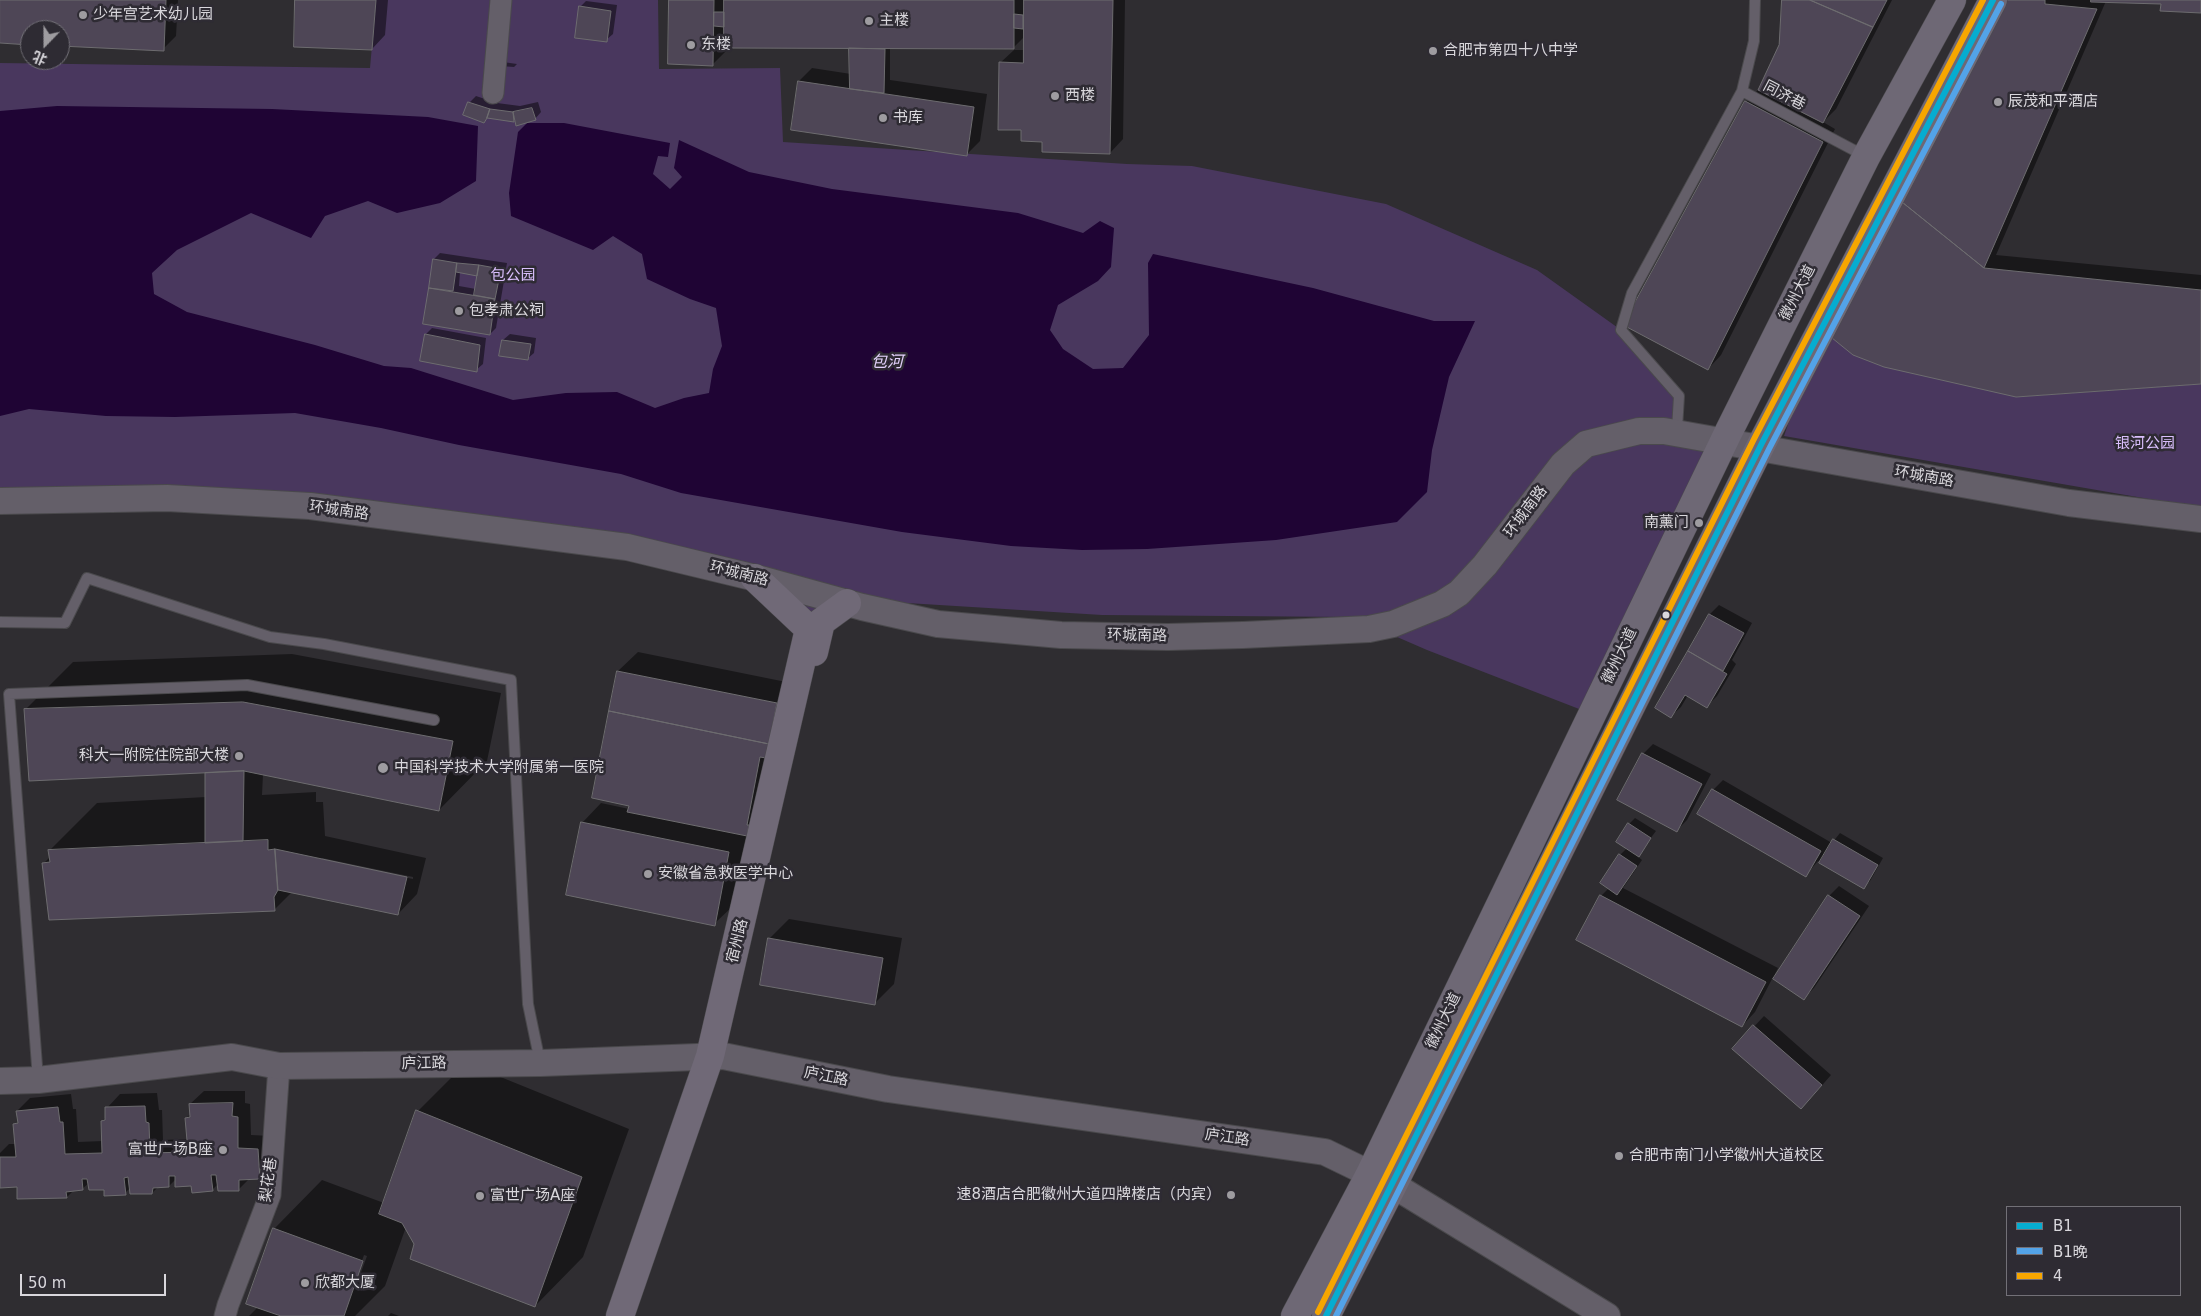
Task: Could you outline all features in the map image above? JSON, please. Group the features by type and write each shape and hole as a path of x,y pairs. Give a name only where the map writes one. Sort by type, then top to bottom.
{"main road":[{"name":"徽州大道","path":"1326,1316 1381,1180 1724,442 1866,157 1952,0"},
{"name":"徽州大道","path":"1295,1316 1381,1180 1993,0"},
{"name":"宿州路","path":"620,1316 717,1056 810,629 756,578"},
{"name":"宿州路","path":"634,1316 717,1056 821,622 847,603"}],"street":[{"path":"493,93 500,0"},
{"name":"环城南路","path":"0,501 167,498 310,506 627,547 938,624 1061,635 1168,637 1369,629 1411,618 1442,604 1459,593 1486,566 1563,464 1586,444 1639,431 1664,431 2069,503 2201,520"},
{"name":"庐江路","path":"0,1081 38,1080 232,1057 279,1066 540,1063 717,1056 888,1089 1325,1152 1381,1180 1607,1316"},
{"name":"梨花巷","path":"225,1316 270,1195 279,1066"}],"lane":[{"name":"同济巷","path":"1756,0 1754,41 1742,91 1866,157"},
{"path":"1677,428 1679,396 1621,330 1632,293 1742,91"},
{"path":"0,622 65,623 88,578 270,638 324,644 511,680 528,1004 540,1063"},
{"path":"38,1080 9,694 247,685 434,720"}],"green space":[{"name":"包公园","path":"376,0 658,0 659,69 780,68 783,142 1127,164 1192,166 1386,204 1537,270 1621,330 1679,396 1677,429 1727,435 1592,714 1427,650 1351,617 1102,615 858,600 821,622 746,588 613,549 374,509 0,505 0,63 20,63 20,70 70,70 70,64 370,68"},
{"name":"银河公园","path":"1821,329 2016,397 2201,384 2201,508 1784,436"}],"water":[{"name":"包河","path":"57,106 272,109 428,117 478,126 476,181 440,203 397,213 368,201 325,216 311,238 251,213 177,250 152,273 154,294 187,312 315,345 384,366 411,368 513,400 566,393 617,392 655,408 684,398 709,393 713,369 722,346 716,308 690,299 647,279 642,254 613,236 593,250 511,216 509,193 518,132 527,123 564,123 670,143 668,157 658,156 653,174 670,189 682,177 674,168 679,140 749,172 832,189 1018,213 1083,233 1100,221 1114,228 1111,267 1098,281 1058,305 1050,330 1063,349 1093,369 1123,368 1149,335 1148,263 1153,254 1313,288 1434,321 1475,321 1449,377 1432,450 1427,492 1397,522 1276,540 1147,549 1082,550 1011,546 902,532 681,493 621,474 295,413 175,417 106,416 29,409 0,416 0,111"}],"building":[{"name":"少年宫艺术幼儿园","path":"0,0 166,0 164,51 70,46 70,20 20,20 20,44 0,43"},
{"path":"295,0 376,0 372,50 294,47"},
{"name":"东楼","path":"669,0 714,0 713,66 668,64"},
{"name":"主楼","path":"724,0 1014,0 1014,49 724,48"},
{"name":"西楼","path":"1024,0 1113,0 1110,154 1042,152 1042,142 1021,141 1021,130 998,130 999,62 1023,63"},
{"path":"1782,0 1810,0 1873,27 1823,123 1758,90 1779,45"},
{"path":"1810,0 1887,0 1873,27"},
{"name":"辰茂和平酒店","path":"1993,0 2045,0 2045,4 2097,9 1984,268 1892,194"},
{"path":"2091,0 2201,0 2201,13 2160,11 2161,4 2091,2"},
{"path":"579,6 611,11 607,42 575,38"},
{"path":"714,12 724,12 724,27 714,26"},
{"path":"1014,14 1023,15 1023,29 1014,28"},
{"path":"849,48 885,49 884,93 850,89"},
{"name":"书库","path":"798,81 974,107 967,156 791,130"},
{"path":"1745,101 1823,142 1708,370 1623,325"},
{"path":"468,102 490,109 484,123 463,115"},
{"path":"532,108 536,120 516,126 513,112"},
{"path":"490,109 513,112 514,122 487,118"},
{"path":"1892,194 1984,268 2201,290 2201,384 2016,397 1884,367 1853,355 1821,329"},
{"path":"433,259 457,263 453,291 429,288"},
{"path":"457,263 479,265 477,276 456,272"},
{"path":"479,265 501,269 495,299 474,295"},
{"name":"包孝肃公祠","path":"429,288 495,299 490,335 423,324"},
{"path":"425,334 480,345 477,372 420,361"},
{"path":"502,340 531,344 528,360 499,356"},
{"path":"1709,614 1744,633 1723,671 1688,651"},
{"path":"1688,651 1727,674 1707,708 1685,695 1671,718 1655,708"},
{"path":"617,671 777,703 769,744 609,711"},
{"name":"科大一附院住院部大楼","path":"243,702 453,741 439,811 244,771 29,781 24,709"},
{"path":"609,711 769,744 766,758 760,757 747,825 749,825 747,836 627,812 629,806 592,798"},
{"path":"1642,753 1702,784 1677,832 1617,800"},
{"path":"244,771 243,841 205,843 205,773"},
{"path":"1712,789 1821,851 1806,877 1697,814"},
{"name":"安徽省急救医学中心","path":"581,822 729,852 715,926 566,895"},
{"path":"1628,823 1651,838 1639,857 1616,842"},
{"path":"1833,839 1878,865 1864,889 1819,863"},
{"path":"268,840 268,850 275,849 278,890 274,897 275,911 49,920 42,863 50,862 48,850"},
{"path":"275,849 407,877 398,915 278,890"},
{"path":"1619,854 1637,866 1617,895 1600,883"},
{"path":"1600,895 1766,982 1742,1027 1576,940"},
{"path":"1828,895 1860,916 1804,1000 1773,979"},
{"path":"768,938 883,958 875,1005 760,985"},
{"path":"1753,1025 1822,1085 1801,1109 1732,1049"},
{"name":"富世广场B座","path":"233,1103 232,1116 238,1117 238,1148 258,1149 260,1179 239,1180 239,1191 218,1191 216,1175 211,1175 213,1191 192,1193 191,1186 175,1187 175,1176 169,1176 169,1187 153,1188 152,1194 130,1194 128,1177 124,1178 126,1195 104,1196 104,1190 89,1190 87,1179 82,1179 83,1190 66,1192 67,1198 17,1199 17,1187 0,1188 0,1157 16,1157 13,1124 18,1123 16,1111 58,1107 60,1122 63,1122 65,1154 102,1153 101,1121 105,1120 105,1107 145,1106 146,1122 149,1123 150,1153 188,1152 185,1118 190,1117 189,1104"},
{"name":"富世广场A座","path":"416,1110 582,1177 535,1307 410,1259 414,1244 402,1223 379,1214"},
{"name":"欣都大厦","path":"273,1228 363,1261 344,1316 281,1316 246,1304"}],"transit line":[{"name":"4","path":"1318,1312 1754,439 1983,0"},
{"name":"B1","path":"1326,1316 1762,443 1993,0"},
{"name":"B1晚","path":"1336,1316 1770,447 2001,4"}],"place":[{"name":"少年宫艺术幼儿园","path":"83,15"},
{"name":"主楼","path":"869,21"},
{"name":"东楼","path":"691,45"},
{"name":"合肥市第四十八中学","path":"1433,51"},
{"name":"西楼","path":"1055,96"},
{"name":"辰茂和平酒店","path":"1998,102"},
{"name":"书库","path":"883,118"},
{"name":"包孝肃公祠","path":"459,311"},
{"name":"南薰门","path":"1699,523"},
{"name":"科大一附院住院部大楼","path":"239,756"},
{"name":"中国科学技术大学附属第一医院","path":"383,768"},
{"name":"安徽省急救医学中心","path":"648,874"},
{"name":"富世广场B座","path":"223,1150"},
{"name":"合肥市南门小学徽州大道校区","path":"1619,1156"},
{"name":"速8酒店合肥徽州大道四牌楼店（内宾）","path":"1231,1195"},
{"name":"富世广场A座","path":"480,1196"},
{"name":"欣都大厦","path":"305,1283"}]}
